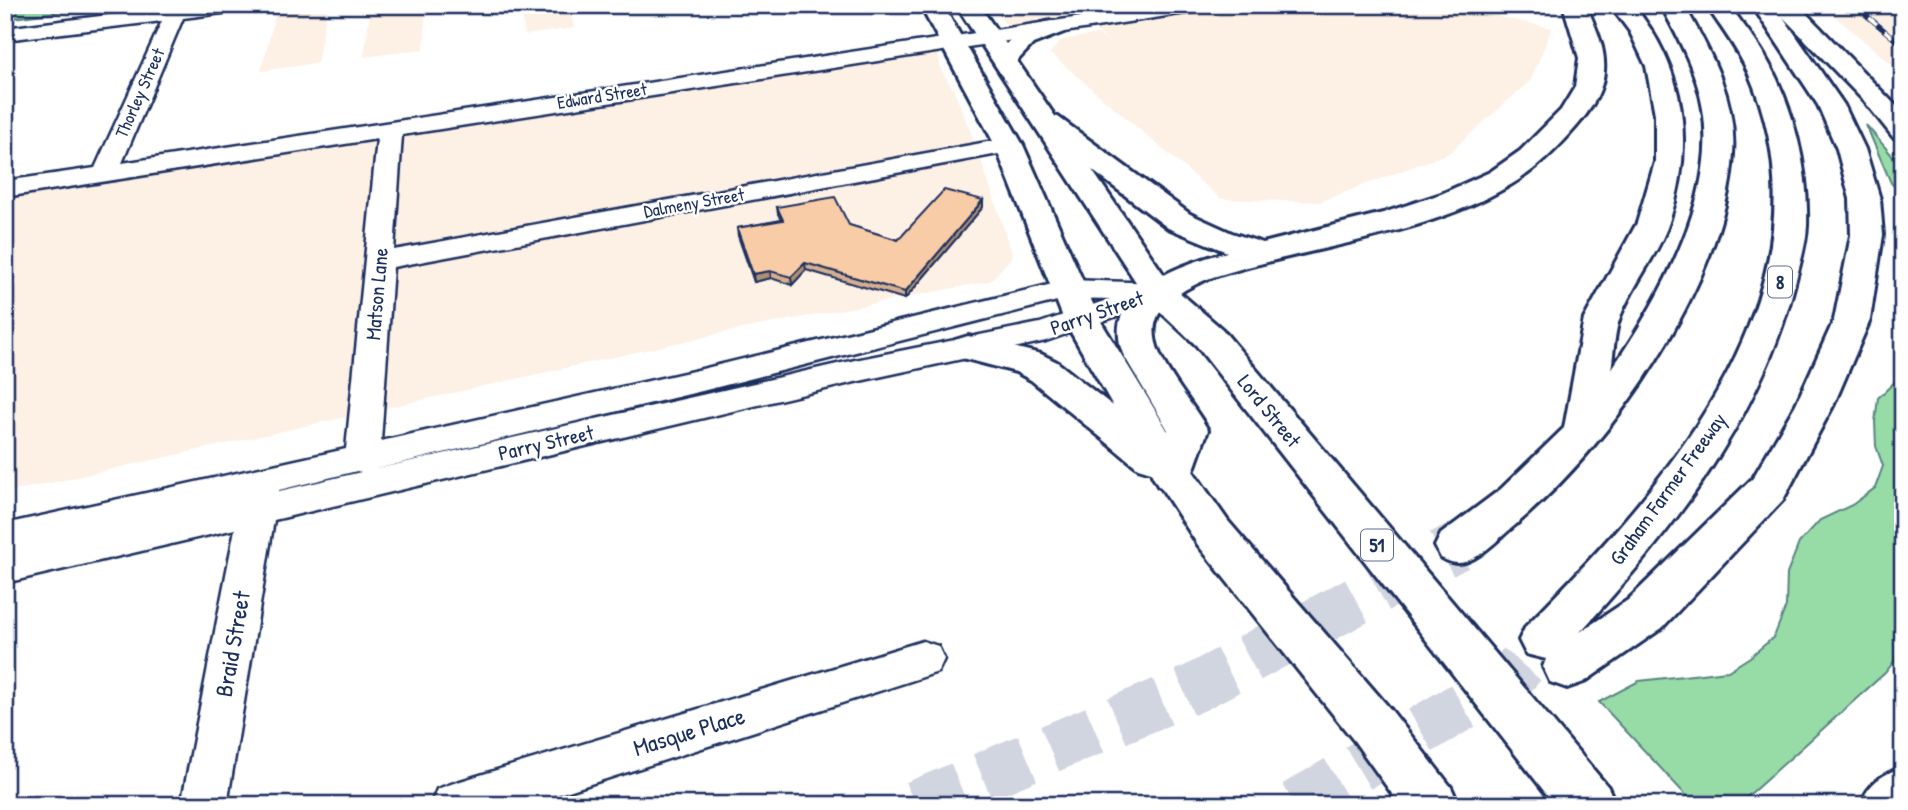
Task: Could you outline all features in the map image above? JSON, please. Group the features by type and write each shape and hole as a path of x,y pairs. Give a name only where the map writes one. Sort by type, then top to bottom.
{"main road":[{"path":"931,5 1009,145 1082,320 1173,475 1213,533 1373,726 1432,805"},
{"name":"Lord Street","path":"967,5 1159,292 1209,337 1589,805"},
{"path":"1173,475 1188,430 1140,353 1135,333 1145,308 1159,292 1205,269 1397,218 1481,189 1539,151 1576,111 1594,72 1588,35 1574,5"},
{"path":"1580,435 1602,319 1653,223 1669,162 1669,114 1659,65 1641,30 1621,5"},
{"path":"1457,546 1516,500 1580,435 1648,347 1688,267 1712,200 1719,123 1710,82 1697,49 1672,5"},
{"name":"Graham Farmer Freeway","path":"1717,5 1751,53 1773,104 1788,162 1791,223 1779,292 1756,351 1723,415 1684,473 1587,596 1555,654 1645,614 1768,489 1815,404 1852,320 1867,235 1865,198 1851,149 1831,105 1763,5"},
{"path":"1786,5 1874,96 1903,131"},
{"path":"1005,60 1024,39 1056,27"},
{"path":"1048,123 1179,221 1221,240 1262,253"},
{"path":"968,348 1028,363 1044,371 1173,475"},
{"path":"1888,805 1903,792"}],"street":[{"path":"5,34 238,5"},
{"name":"Edward Street","path":"5,189 1199,5"},
{"name":"Thorley Street","path":"105,173 175,13"},
{"name":"Matson Lane","path":"362,460 390,129"},
{"name":"Dalmeny Street","path":"380,261 1009,145"},
{"name":"Parry Street","path":"5,568 260,495 362,460 715,377 1069,289 1159,292"},
{"name":"Parry Street","path":"5,539 260,495 968,348 1082,320 1159,292"},
{"name":"Braid Street","path":"204,805 260,495"},
{"name":"Masque Place","path":"454,805 923,659"}],"shaded area":[{"path":"278,5 328,5 317,63 261,71"},
{"path":"371,5 426,5 424,49 364,57"},
{"path":"520,5 569,5 574,28 525,35"},
{"path":"990,5 1210,5 1222,14 1277,5 1494,5 1499,17 1552,28 1531,80 1449,153 1319,202 1221,199 1050,53 1062,40 1098,34 1114,47 1087,22 1014,34"},
{"path":"1822,5 1903,5 1903,74 1857,35"},
{"path":"937,45 941,70 954,91 978,151 1013,256 990,281 717,334 5,493 5,189"}],"green space":[{"path":"5,5 111,5 5,19"},
{"path":"1866,125 1903,168 1903,195 1891,183"},
{"path":"1903,374 1903,650 1885,673 1738,805 1695,805 1599,702 1639,681 1728,671 1774,637 1786,606 1787,574 1799,543 1820,520 1852,505 1875,488 1883,466 1876,446 1878,398"}],"building":[{"path":"944,190 983,200 905,292 805,263 791,277 770,271 753,274 737,228 783,220 777,207 835,197 849,225 898,240"}],"tunnel":[{"path":"915,805 1195,688 1457,546"},
{"path":"1295,805 1511,677 1543,640"}],"railway":[{"path":"1854,5 1903,46"}]}
